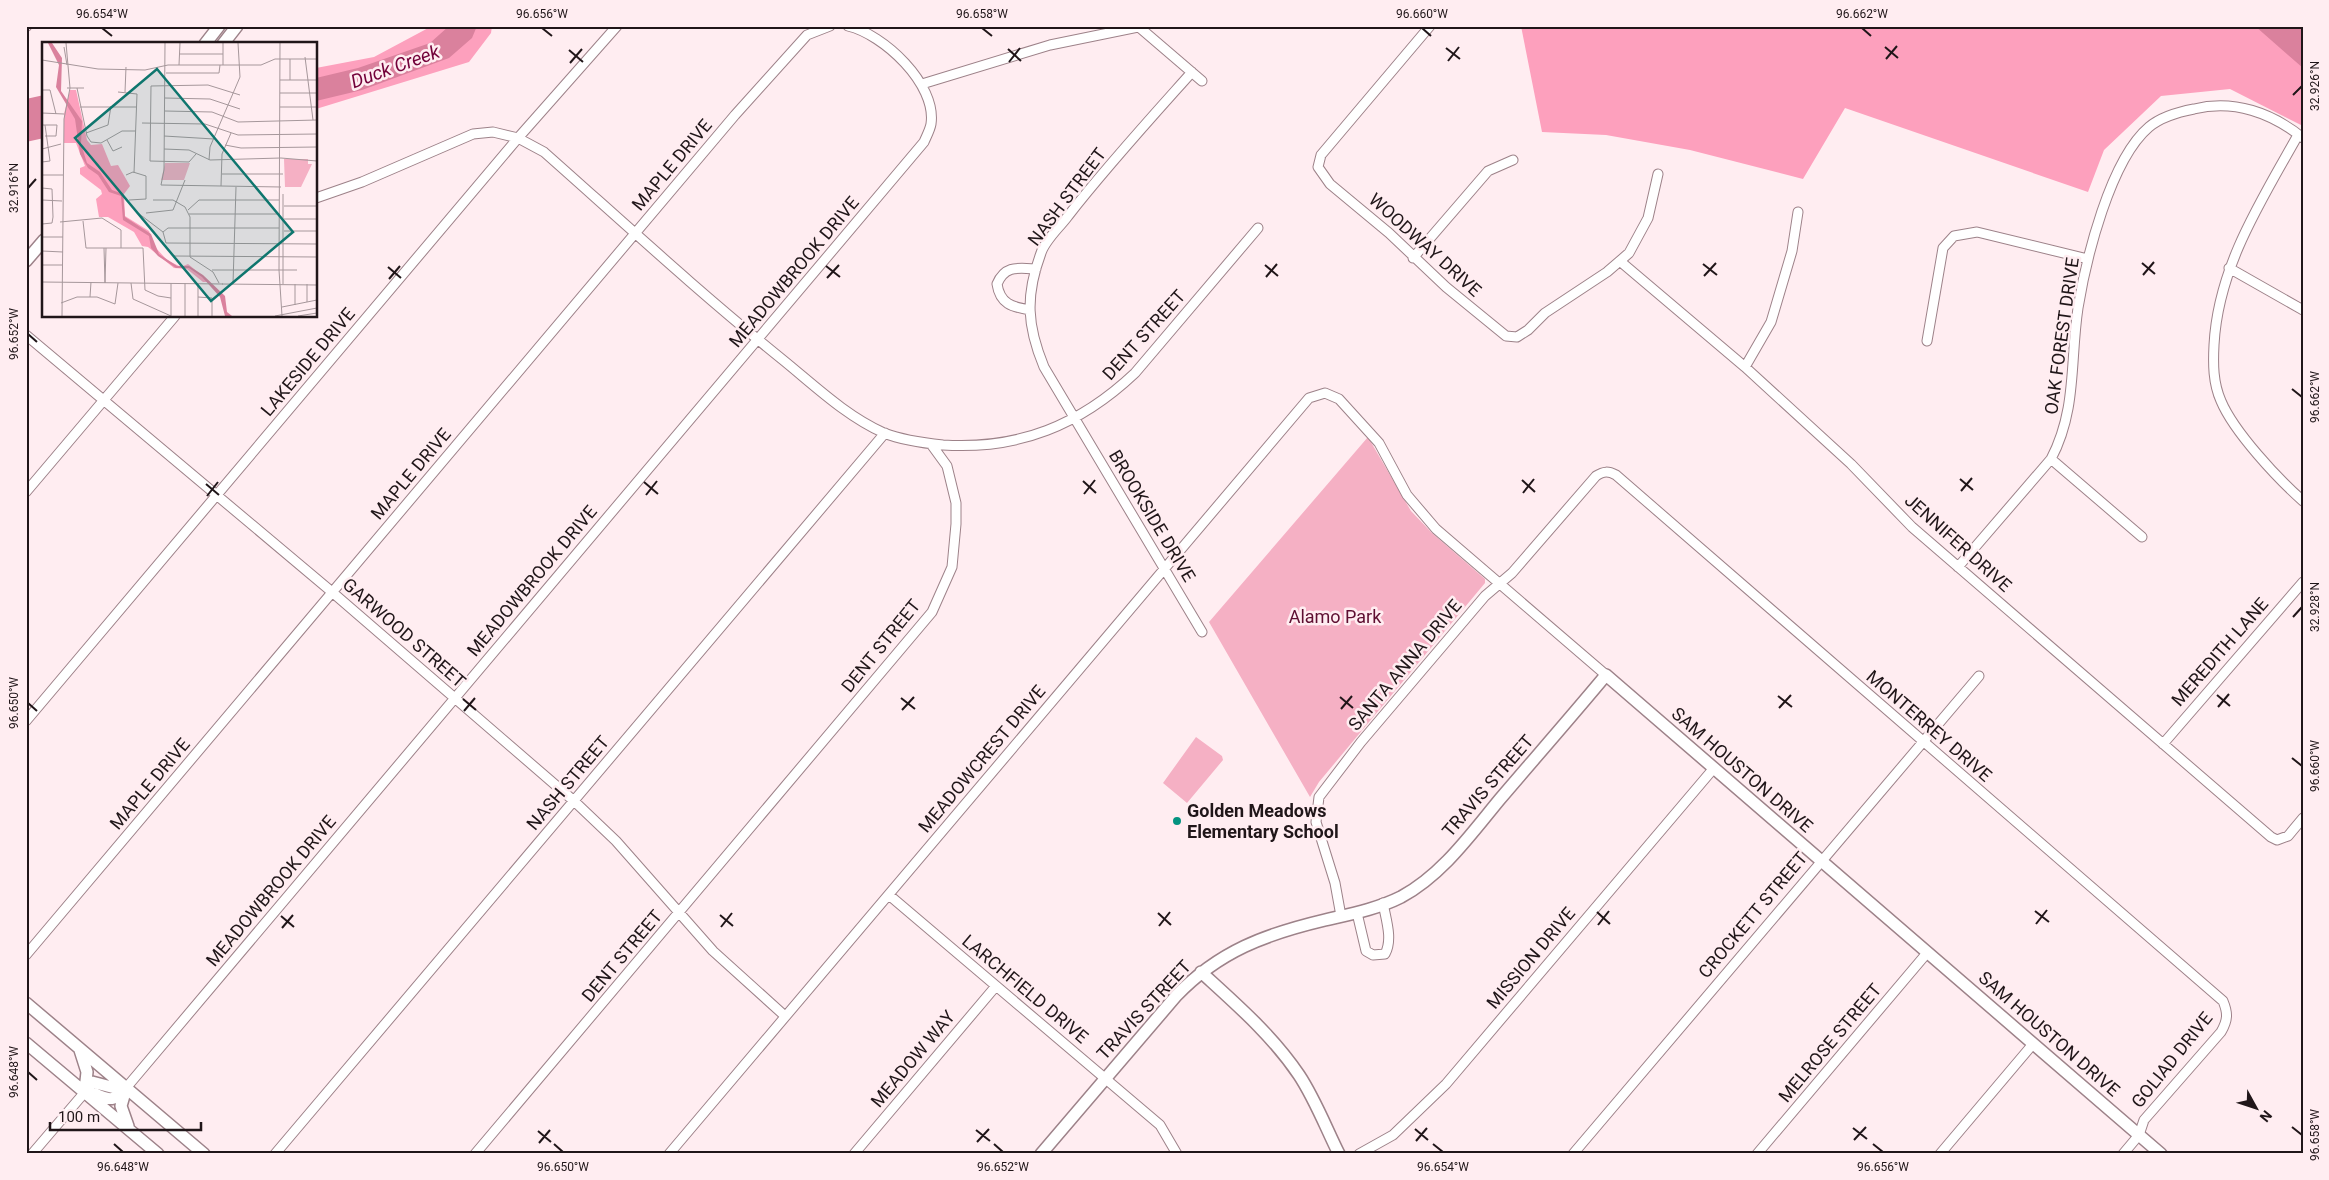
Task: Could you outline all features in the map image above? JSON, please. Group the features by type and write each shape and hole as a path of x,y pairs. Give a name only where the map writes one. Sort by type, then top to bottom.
{"street":[{"path":"207,42 219,26"},
{"path":"224,42 237,26"},
{"name":"LAKESIDE DRIVE","path":"26,721 518,138 617,26"},
{"name":"MAPLE DRIVE","path":"26,955 735,115 807,35 830,26"},
{"path":"848,26 859,29 878,40 922,84 1050,45 1141,27 1202,81"},
{"name":"WOODWAY DRIVE","path":"1430,26 1322,155 1318,167 1330,184 1389,233 1413,258 1506,336 1517,337 1528,330 1562,301 1621,262"},
{"name":"NASH STREET","path":"1074,418 1044,367 1033,340 1030,310 1041,250 1082,198 1192,72"},
{"name":"MEADOWBROOK DRIVE","path":"126,1088 924,142 931,124 930,103 922,84"},
{"name":"OAK FOREST DRIVE","path":"1958,567 2051,459 2060,443 2068,419 2078,309 2088,260 2100,217 2125,158 2139,137 2156,122 2200,107 2234,106 2265,114 2301,136"},
{"path":"318,197 362,182 473,134 493,132 518,138 544,152 758,339 855,417 885,433 931,444"},
{"path":"2301,136 2244,232 2230,268 2215,324 2214,375 2221,402 2250,445 2303,501"},
{"path":"1413,258 1488,171 1513,160"},
{"path":"1621,262 1640,236 1648,218 1658,174"},
{"path":"1745,367 1771,322 1792,251 1798,212"},
{"name":"DENT STREET","path":"931,444 971,447 1015,442 1074,418 1115,392 1135,373 1258,228"},
{"path":"1927,341 1943,248 1954,236 1977,232 2088,260"},
{"path":"26,260 42,242"},
{"name":"JENNIFER DRIVE","path":"1621,262 1745,367 1859,472 1912,527 2271,837 2280,839 2288,836 2303,818"},
{"path":"1030,310 1012,307 1005,302 999,293 997,284 1007,270 1014,267 1036,269"},
{"path":"2230,268 2303,310"},
{"path":"26,492 173,318"},
{"name":"GARWOOD STREET","path":"26,335 332,592 574,801 616,841 713,951 786,1016"},
{"name":"MEADOWCREST DRIVE","path":"669,1154 1291,417 1310,398 1325,393"},
{"name":"SAM HOUSTON DRIVE","path":"1325,393 1339,399 1379,444 1407,495 1436,529 2161,1154"},
{"name":"BROOKSIDE DRIVE","path":"1074,418 1202,632"},
{"name":"NASH STREET","path":"275,1154 885,433"},
{"name":"DENT STREET","path":"475,1154 932,612 952,567 956,503 947,466 931,444"},
{"path":"2051,459 2142,537"},
{"name":"SANTA ANNA DRIVE","path":"1341,916 1335,883 1316,822 1319,797 1361,742 1498,583 1512,573 1596,476 1606,471"},
{"name":"MONTERREY DRIVE","path":"1606,471 1616,475 2222,1001 2227,1010"},
{"name":"MEREDITH LANE","path":"2163,744 2303,582"},
{"name":"TRAVIS STREET","path":"1041,1154 1176,996 1201,972 1239,948 1284,930 1357,913 1383,904 1400,897 1427,880 1455,851 1606,675"},
{"name":"CROCKETT STREET","path":"1573,1154 1820,860 1979,676"},
{"name":"MISSION DRIVE","path":"1360,1154 1393,1135 1446,1084 1714,768"},
{"name":"LARCHFIELD DRIVE","path":"889,895 1160,1125 1177,1154"},
{"path":"1357,913 1366,951 1373,955 1385,954 1388,948 1389,935 1383,904"},
{"name":"MELROSE STREET","path":"1756,1154 1927,953"},
{"path":"1201,972 1258,1024 1281,1050 1300,1076 1338,1154"},
{"name":"MEADOW WAY","path":"854,1154 996,986"},
{"path":"26,1002 192,1148 204,1154"},
{"name":"GOLIAD DRIVE","path":"2123,1154 2139,1135 2144,1120 2221,1032 2227,1022 2227,1010"},
{"path":"26,1043 158,1154"},
{"path":"1940,1154 2033,1044"},
{"path":"79,1048 87,1072 85,1092"},
{"path":"32,1154 92,1082 115,1088 126,1088"},
{"path":"126,1088 121,1106 125,1122 130,1130"}],"green space":[{"name":"Alamo Park","path":"1368,437 1411,511 1432,533 1485,579 1485,583 1319,782 1310,797 1209,622"},
{"path":"1196,737 1222,756 1223,760 1187,803 1163,783"}],"shaded area":[{"path":"432,26 492,26 491,33 469,62 318,108 318,68 374,57"},
{"path":"1521,26 2303,26 2303,126 2230,89 2161,96 2104,150 2088,192 1845,108 1803,179 1690,150 1606,135 1542,132"}],"water":[{"name":"Duck Creek","path":"449,26 477,26 472,38 449,58 362,90 318,101 318,78 358,68 430,43"},
{"path":"2255,26 2303,26 2303,68"},
{"path":"42,95 42,138 26,142 26,99"}],"place":[{"name":"Golden Meadows Elementary School","path":"1177,821"}]}
